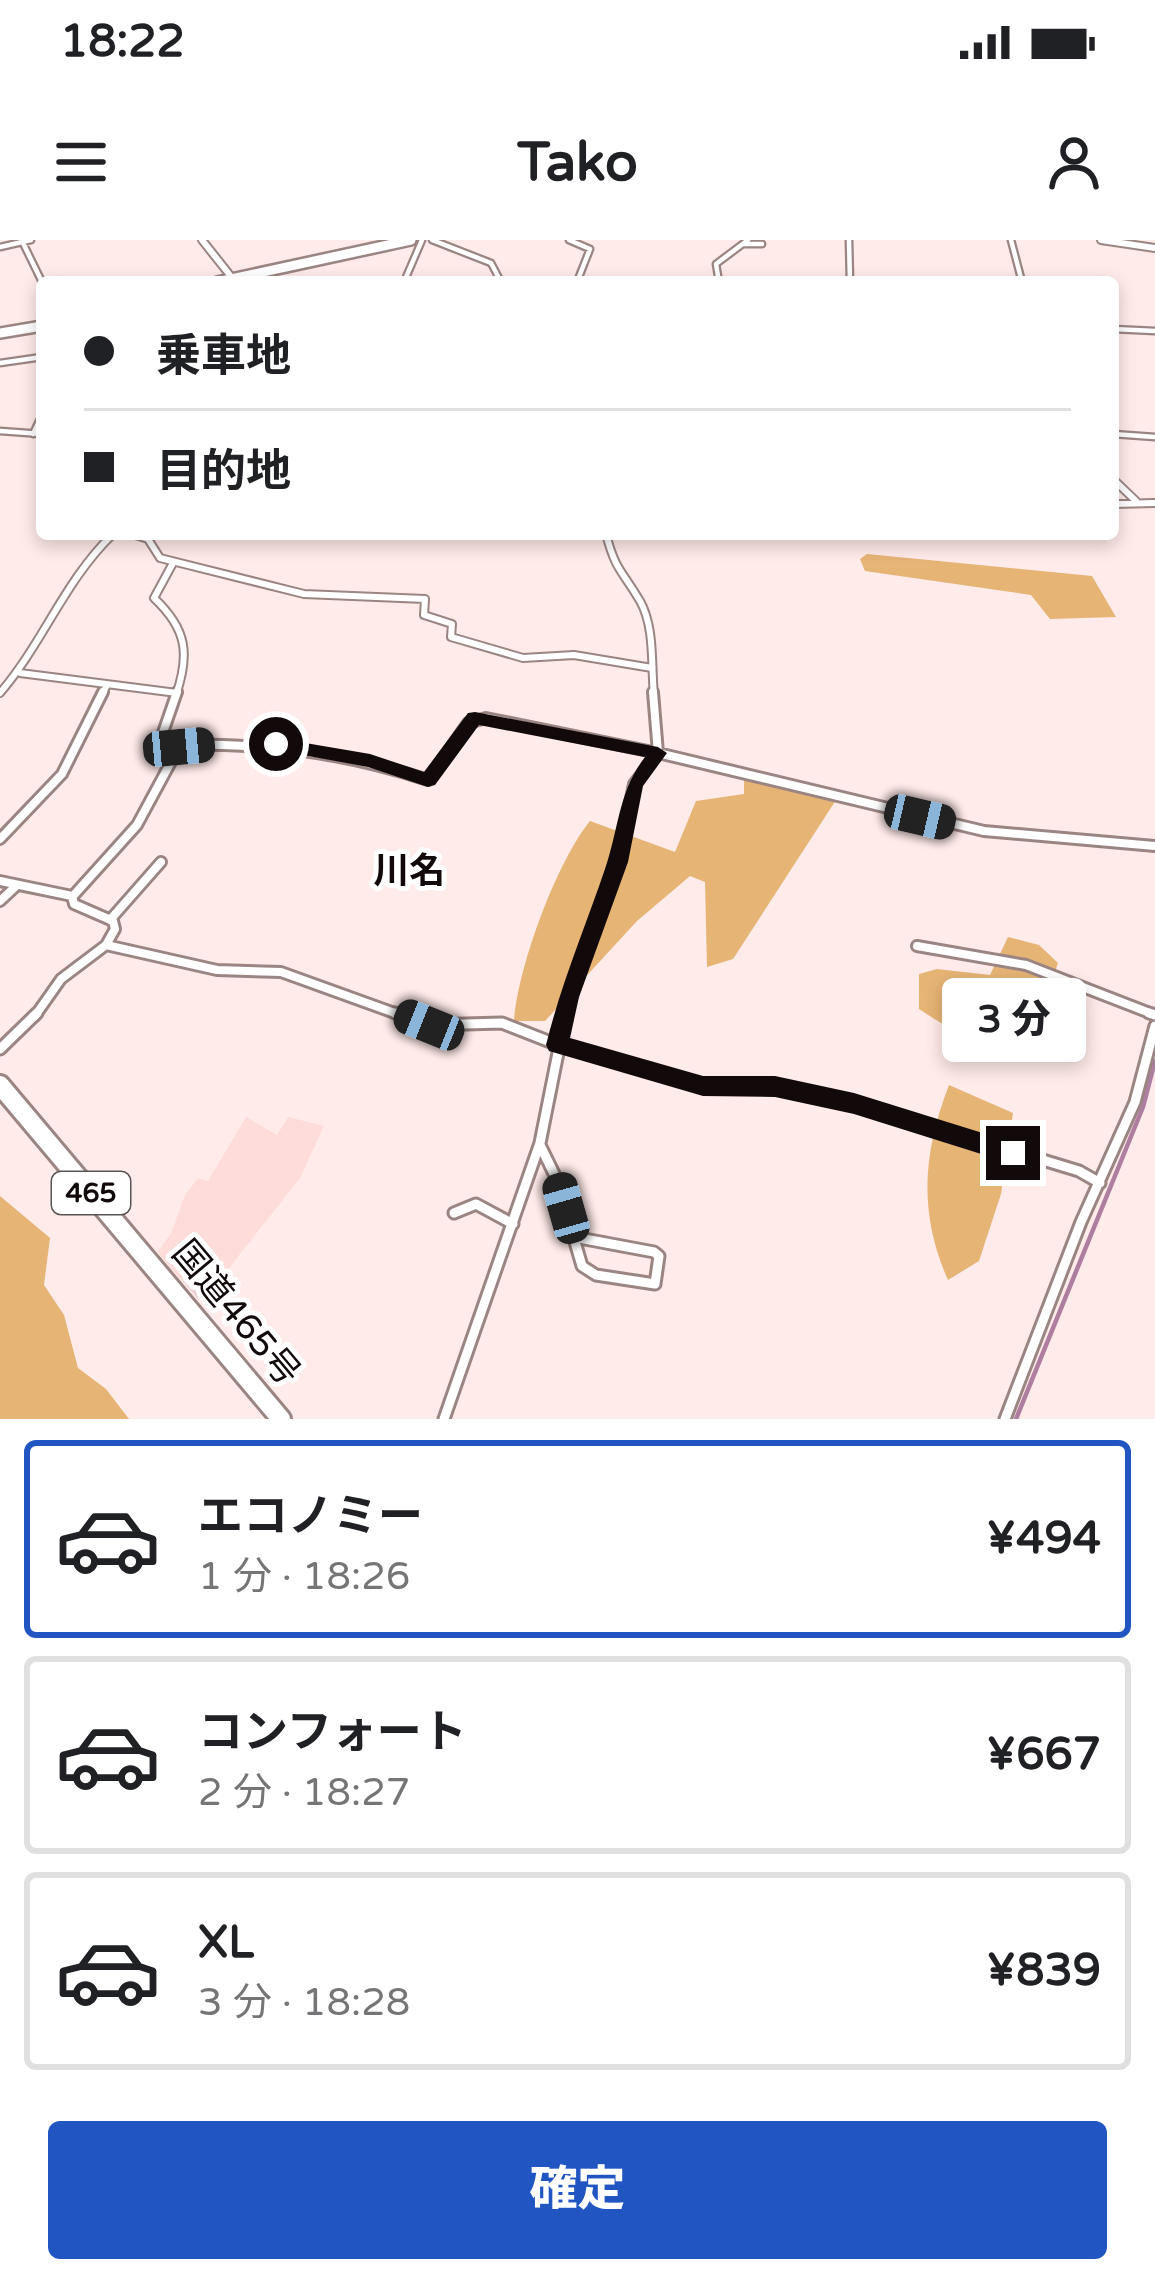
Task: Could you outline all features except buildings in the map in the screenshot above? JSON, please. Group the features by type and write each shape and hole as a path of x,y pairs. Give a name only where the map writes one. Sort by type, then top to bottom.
{"highway":[{"path":"247,276 411,240"},
{"path":"0,333 36,327"},
{"name":"国道465号","path":"0,1085 281,1419"}],"main road":[{"path":"1101,240 1155,248"}],"street":[{"path":"0,247 31,240"},
{"path":"202,240 231,276"},
{"path":"407,276 422,240"},
{"path":"432,240 491,263 497,276"},
{"path":"569,240 590,249 579,276"},
{"path":"849,240 850,276"},
{"path":"1011,240 1020,276"},
{"path":"718,276 716,264 745,242 762,244"},
{"path":"24,245 39,276"},
{"path":"1119,328 1155,331"},
{"path":"0,363 36,358"},
{"path":"0,431 36,434"},
{"path":"1119,434 1155,436"},
{"path":"1119,485 1137,502"},
{"path":"1119,504 1155,503"},
{"path":"0,693 20,673 68,581 107,540"},
{"path":"148,540 153,552 173,562 304,595 425,598 424,615 452,624 451,637 500,653 535,659 574,655 652,668"},
{"path":"444,1419 539,1143 568,997 618,862 634,784 658,753 648,621 641,602 615,569 608,540"},
{"path":"173,562 154,598 173,616 188,662 159,744 276,744 370,760 428,780 475,718 658,753 1000,834 1155,846"},
{"path":"20,673 177,693"},
{"path":"0,839 62,774 106,685"},
{"path":"0,1049 33,1018 61,980 106,945 115,929 110,920 74,904 73,896 136,825 179,747"},
{"path":"110,920 160,862"},
{"path":"0,881 73,896"},
{"path":"0,901 16,886"},
{"path":"106,945 217,970 281,972 429,1025 502,1023 557,1045 703,1086 775,1086 854,1103 1079,1172 1100,1183"},
{"path":"917,946 1026,965 1155,1015"},
{"path":"1005,1419 1135,1102 1155,1026"},
{"path":"539,1143 557,1180 574,1237 587,1270 655,1284 658,1256 654,1252 574,1237"},
{"path":"454,1214 466,1202 477,1202 513,1224"}],"shaded area":[{"path":"867,554 1092,576 1116,617 1050,619 1031,595 865,571 860,559"},
{"path":"744,777 836,800 733,959 707,967 705,882 690,876 637,921 545,1021 514,1021 541,916 564,862 590,821 675,852 696,801 744,794"},
{"path":"1008,937 1039,945 1058,963 1028,1050 984,1044 919,1009 919,974 937,969 990,975"},
{"path":"949,1085 1013,1113 1001,1194 979,1261 948,1280 932,1231 928,1182 934,1134"},
{"path":"246,1117 277,1135 288,1117 324,1126 300,1178 221,1278 206,1261 182,1281 157,1252 171,1234 185,1195 198,1178 208,1181"},
{"path":"0,1196 50,1238 44,1285 64,1315 78,1368 106,1389 129,1419 0,1419"}],"waterway":[{"path":"446,248 470,257"},
{"path":"1016,1419 1143,1107 1155,1061"}],"district":[{"name":"川名","path":"409,871"}],"route":[{"path":"276,744 370,760 428,780 475,718 658,753 634,784 618,862 568,997 557,1045 703,1086 775,1086 854,1103 1013,1153"}]}
